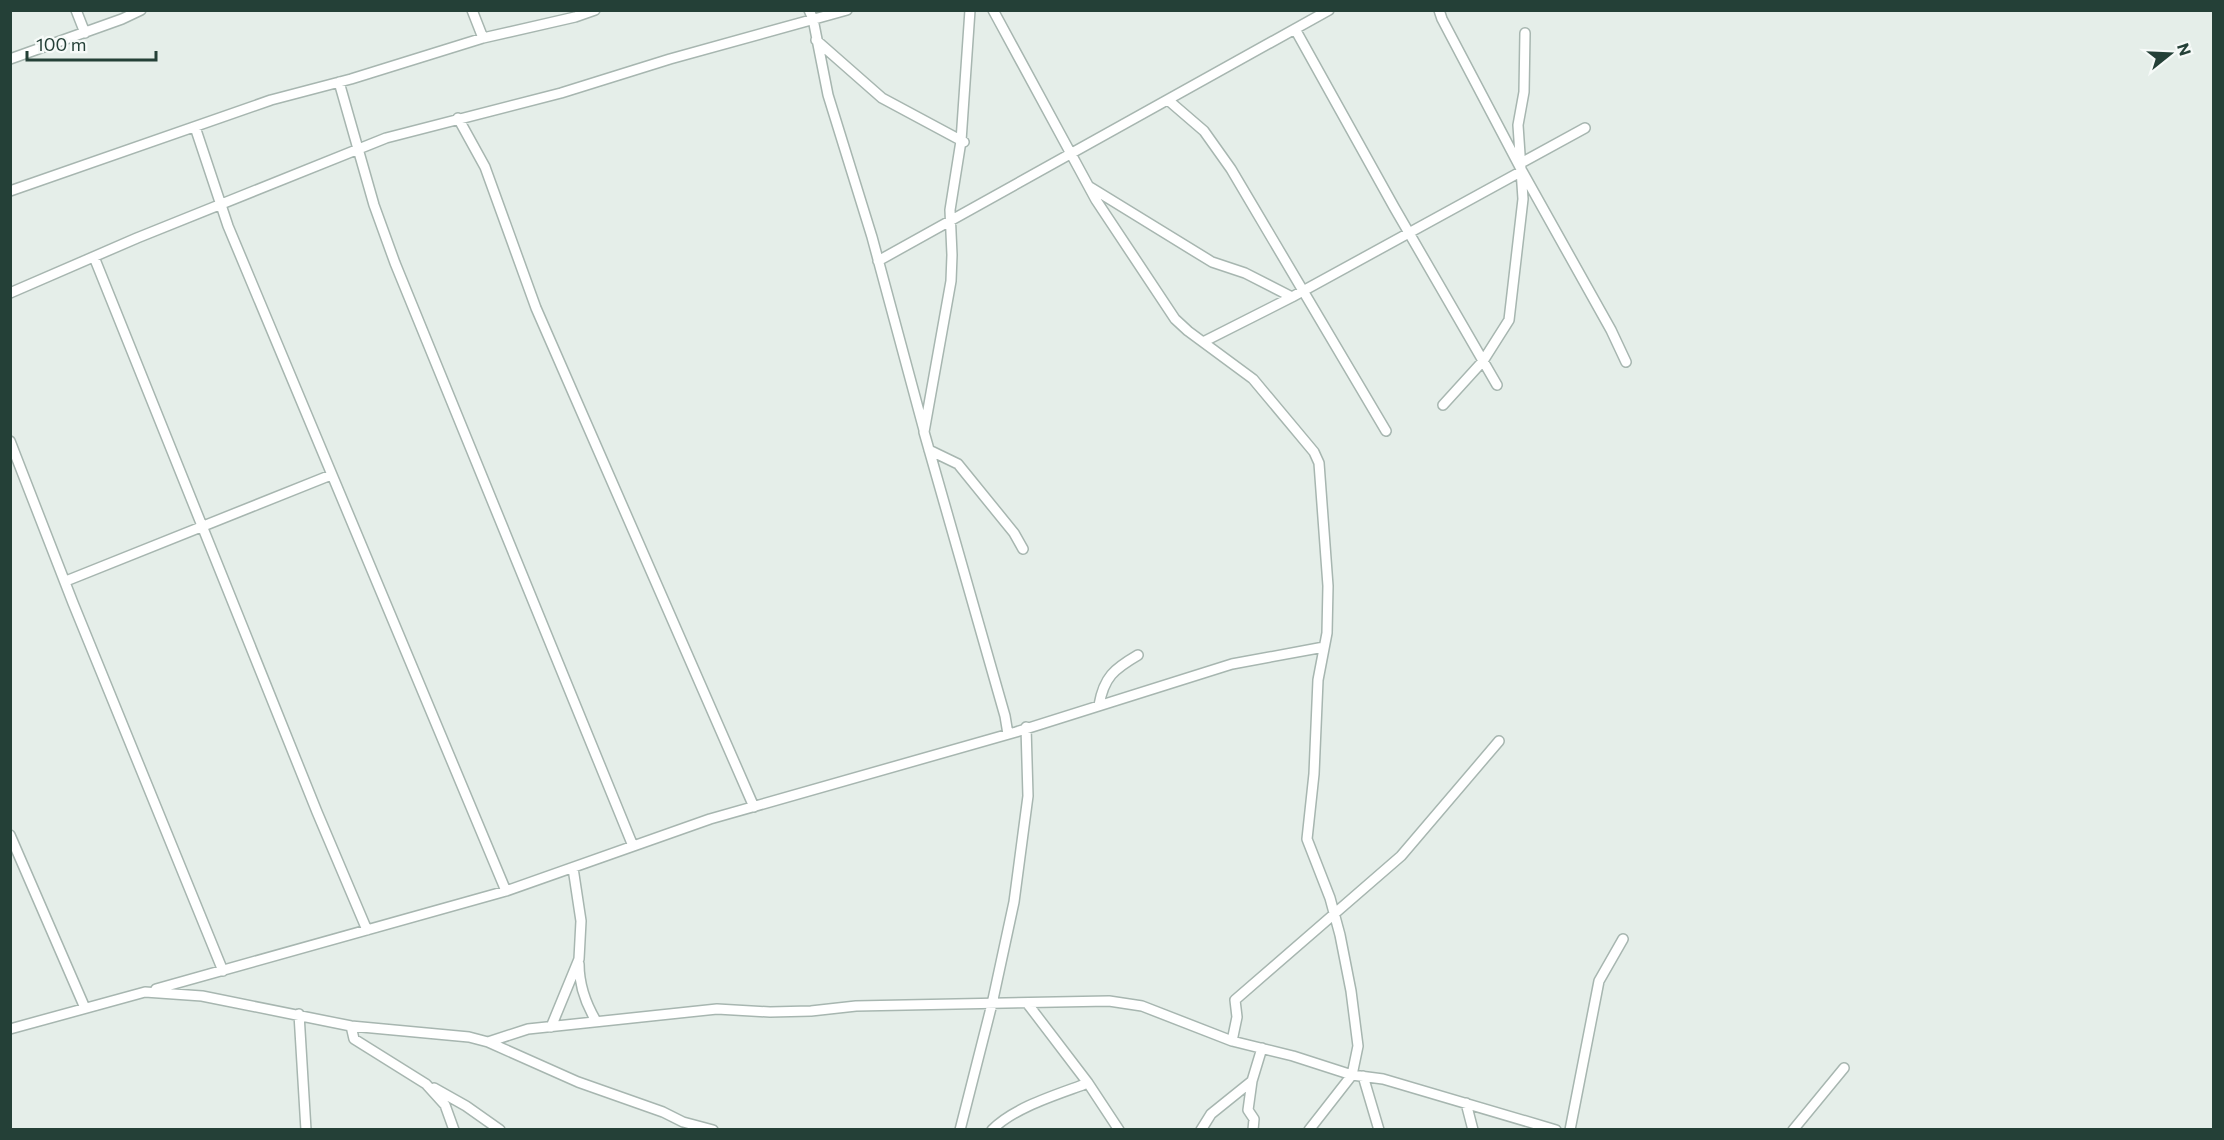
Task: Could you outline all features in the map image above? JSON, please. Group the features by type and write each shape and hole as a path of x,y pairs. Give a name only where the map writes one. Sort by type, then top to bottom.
{"street":[{"path":"76,10 85,33"},
{"path":"10,59 85,33 141,10"},
{"path":"472,10 483,38"},
{"path":"10,190 271,100 339,82 483,38 575,17 595,10"},
{"path":"10,293 94,256 386,138 561,93 811,15 847,10"},
{"path":"924,432 951,281 950,220 964,142 970,10"},
{"path":"993,10 1089,186 1175,319 1252,379 1317,457 1328,586 1327,633 1318,680 1314,774 1307,839 1334,914 1351,991 1358,1046 1352,1074 1309,1130"},
{"path":"878,261 1329,10"},
{"path":"1439,10 1626,362"},
{"path":"811,15 828,95 878,261 1005,716 1008,734"},
{"path":"1295,29 1408,232 1497,385"},
{"path":"1443,405 1483,361 1509,320 1523,199 1518,124 1524,92 1525,33"},
{"path":"816,40 882,98 964,142"},
{"path":"339,82 374,206 395,263 633,846"},
{"path":"1168,100 1204,131 1231,169 1386,431"},
{"path":"458,118 485,167 536,308 754,807"},
{"path":"195,127 228,226 506,891"},
{"path":"1203,342 1303,291 1522,167 1585,128"},
{"path":"1089,186 1212,262 1245,273 1292,297"},
{"path":"94,256 317,812 367,930"},
{"path":"10,441 73,603 223,971"},
{"path":"929,450 958,464 1014,533 1023,549"},
{"path":"66,581 204,528 331,475"},
{"path":"10,1029 506,891 711,819 1008,734 1232,664 1324,647"},
{"path":"1099,705 1101,690 1108,677 1119,666 1138,655"},
{"path":"960,1130 992,1004 1014,902 1028,796 1026,727"},
{"path":"1232,1041 1237,1017 1235,1000 1401,856 1499,741"},
{"path":"10,835 85,1008"},
{"path":"573,867 581,921 579,977 584,997 596,1021"},
{"path":"1570,1130 1599,981 1623,939"},
{"path":"550,1027 579,959"},
{"path":"145,992 202,996 351,1026 469,1037 488,1042 589,1086 663,1112 683,1122 713,1130"},
{"path":"488,1042 528,1029 717,1009 780,1012 856,1006 1126,1002 1232,1041 1352,1074 1383,1079 1556,1130"},
{"path":"1027,1003 1088,1083 1119,1130"},
{"path":"299,1014 306,1130"},
{"path":"351,1026 354,1039 466,1106 500,1130"},
{"path":"1253,1130 1254,1119 1248,1110 1252,1081 1262,1048"},
{"path":"1794,1130 1844,1068"},
{"path":"1363,1076 1379,1130"},
{"path":"1201,1130 1210,1114 1252,1081"},
{"path":"992,1130 1000,1121 1047,1098 1088,1083"},
{"path":"426,1084 445,1106 454,1130"},
{"path":"1466,1103 1473,1130"}]}
